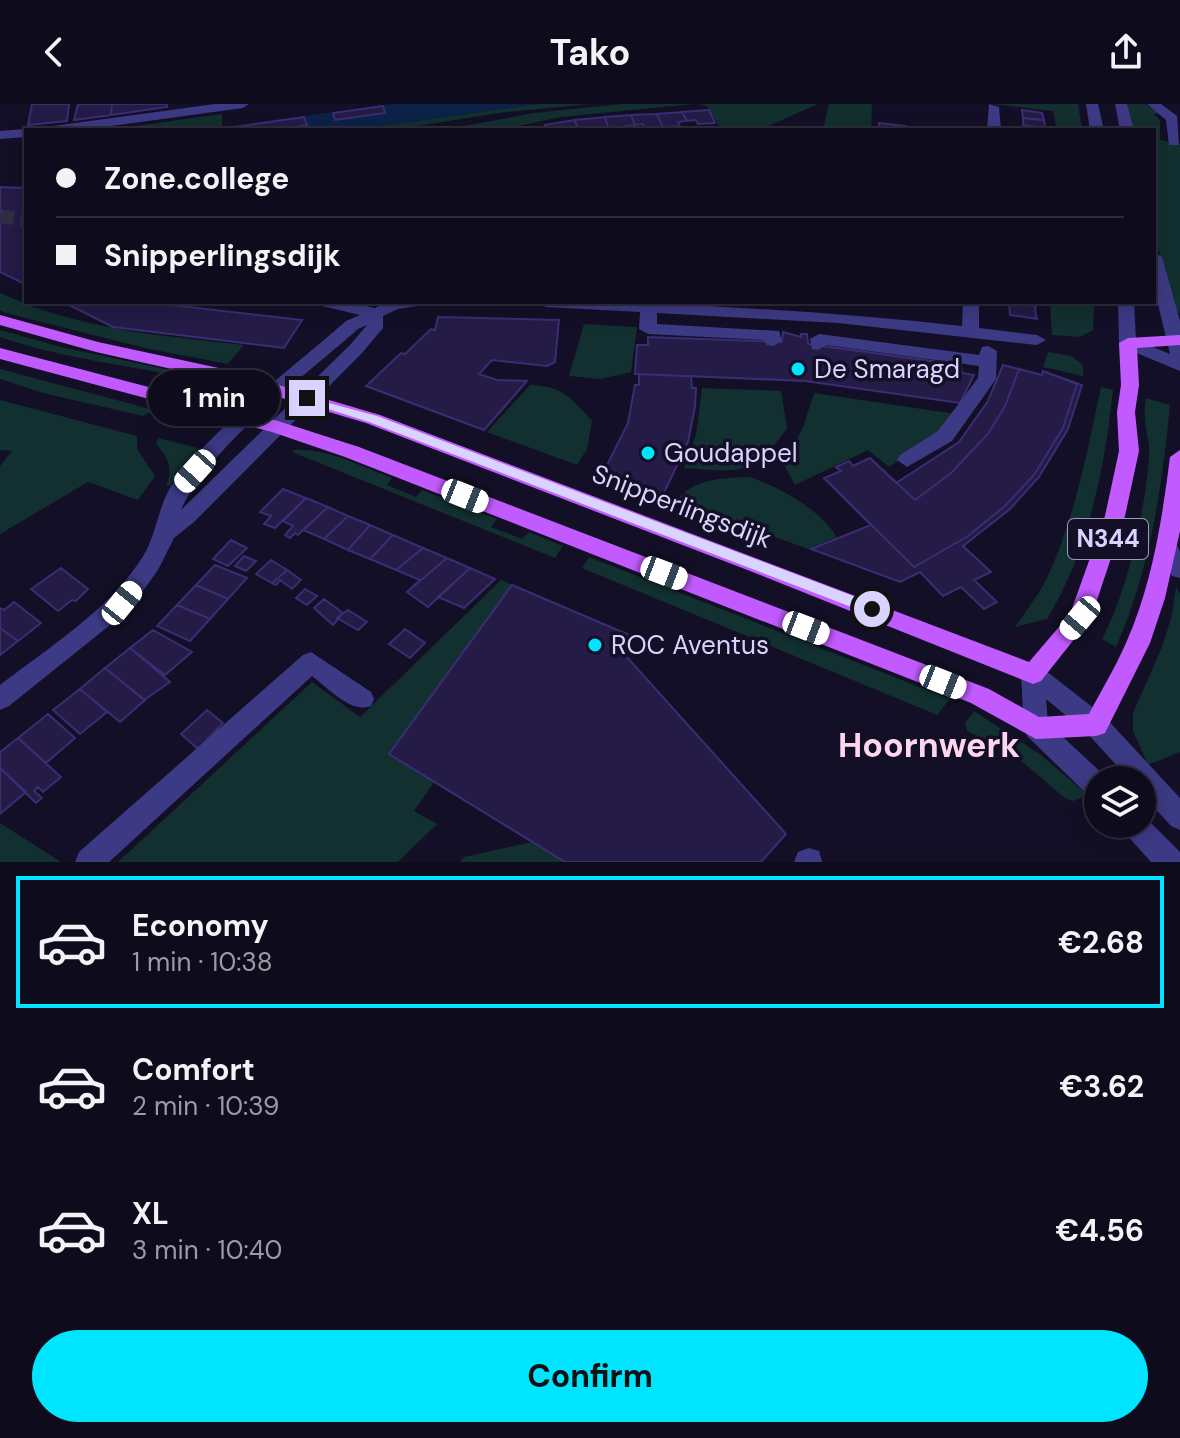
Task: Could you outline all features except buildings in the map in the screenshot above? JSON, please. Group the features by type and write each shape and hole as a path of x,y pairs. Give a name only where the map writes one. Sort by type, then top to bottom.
{"main road":[{"name":"Snipperlingsdijk","path":"0,320 96,347 278,390 373,419 758,565 1033,674"},
{"path":"1128,343 1179,340"},
{"name":"N344","path":"1033,674 1080,618 1111,529 1129,451 1126,412 1130,385 1128,343"},
{"path":"0,353 278,427 352,452 980,696 1036,728 1096,725"},
{"name":"N344","path":"1096,725 1139,641 1167,547 1180,457"}],"street":[{"path":"68,128 243,104"},
{"path":"1092,104 1097,128"},
{"path":"1121,104 1127,128"},
{"path":"1153,104 1172,119 1174,142"},
{"path":"993,107 994,128"},
{"path":"0,135 24,133"},
{"path":"1126,304 1128,343 1180,363 1179,340 1166,309 1156,266"},
{"path":"333,304 375,313"},
{"path":"0,699 122,603 150,564 166,533 171,510 182,485 222,440 352,325 402,304"},
{"path":"587,304 649,307 695,305 1037,340"},
{"path":"970,333 971,304"},
{"path":"649,307 648,329 773,335 773,341"},
{"path":"166,533 187,517 375,328 375,313"},
{"path":"907,460 945,436 987,379 986,361 992,335"},
{"path":"818,345 819,339 986,361"},
{"path":"1167,547 1180,570"},
{"path":"89,862 311,662 362,699"},
{"path":"1033,674 1096,725 1180,817"},
{"path":"1033,674 1036,728 1084,774"},
{"path":"1147,838 1170,862"}],"green space":[{"path":"537,104 589,104 499,113 405,128 365,128"},
{"path":"622,104 693,104 561,117 509,128 453,128 534,113"},
{"path":"699,104 818,104 764,128 720,128 707,106"},
{"path":"829,104 872,104 871,128 823,128"},
{"path":"993,104 1078,104 1082,128 1057,128 1053,111"},
{"path":"1123,104 1145,104 1161,113 1154,114 1160,120 1160,140 1180,144 1180,314 1173,308 1156,239 1156,128 1129,128"},
{"path":"222,114 222,127 120,128"},
{"path":"0,293 24,304 90,323 150,334 244,345 228,364 149,349 0,310"},
{"path":"1050,304 1094,304 1093,330 1080,337 1052,335"},
{"path":"584,324 637,327 631,372 601,379 569,376"},
{"path":"0,330 61,347 203,377 199,380 48,351 0,337"},
{"path":"1048,352 1071,356 1083,365 1083,376 1043,367"},
{"path":"0,369 154,410 143,416 43,393 0,379"},
{"path":"530,385 550,388 566,395 592,421 587,449 577,465 487,432"},
{"path":"1101,387 1113,390 1105,449 1084,538 1047,619 1015,627 1046,580 1065,533"},
{"path":"702,388 781,391 787,428 764,455 743,468 684,468 696,435"},
{"path":"814,393 956,414 941,433 889,467 868,450 795,485 784,464 803,427"},
{"path":"1146,398 1170,405 1167,436 1146,558 1116,647 1102,639 1127,575 1143,504 1149,451"},
{"path":"0,400 137,436 137,449 155,476 138,500 88,482 0,534 0,466 12,451 0,450"},
{"path":"158,438 202,449 170,486 166,485 170,473 168,463 156,444"},
{"path":"292,452 319,452 344,459 392,478 387,485 416,497 422,490 497,519 491,527 522,539 529,532 563,546 555,558"},
{"path":"750,477 798,500 820,517 837,537 808,549 676,501 683,493 700,484"},
{"path":"589,557 950,699 937,715 582,568"},
{"path":"501,580 512,585 389,754 434,782 414,811 437,824 398,862 118,862 312,682 360,717"},
{"path":"1176,587 1180,594 1180,752 1148,765 1133,731 1133,713 1162,647 1172,615"},
{"path":"974,711 1041,755 1084,792 1084,797 1073,801 1066,799 1012,753 967,731 965,723"},
{"path":"0,823 61,862 0,862"},
{"path":"532,842 565,862 460,862 464,857"}],"water":[{"path":"391,104 537,104 365,128 215,128"}],"tunnel":[{"path":"0,216 24,220"}],"place":[{"name":"De Smaragd","path":"798,369"},
{"name":"Goudappel","path":"648,453"},
{"name":"ROC Aventus","path":"595,645"}],"district":[{"name":"Hoornwerk","path":"929,745"}],"route":[{"path":"307,398 373,419 872,609"}]}
